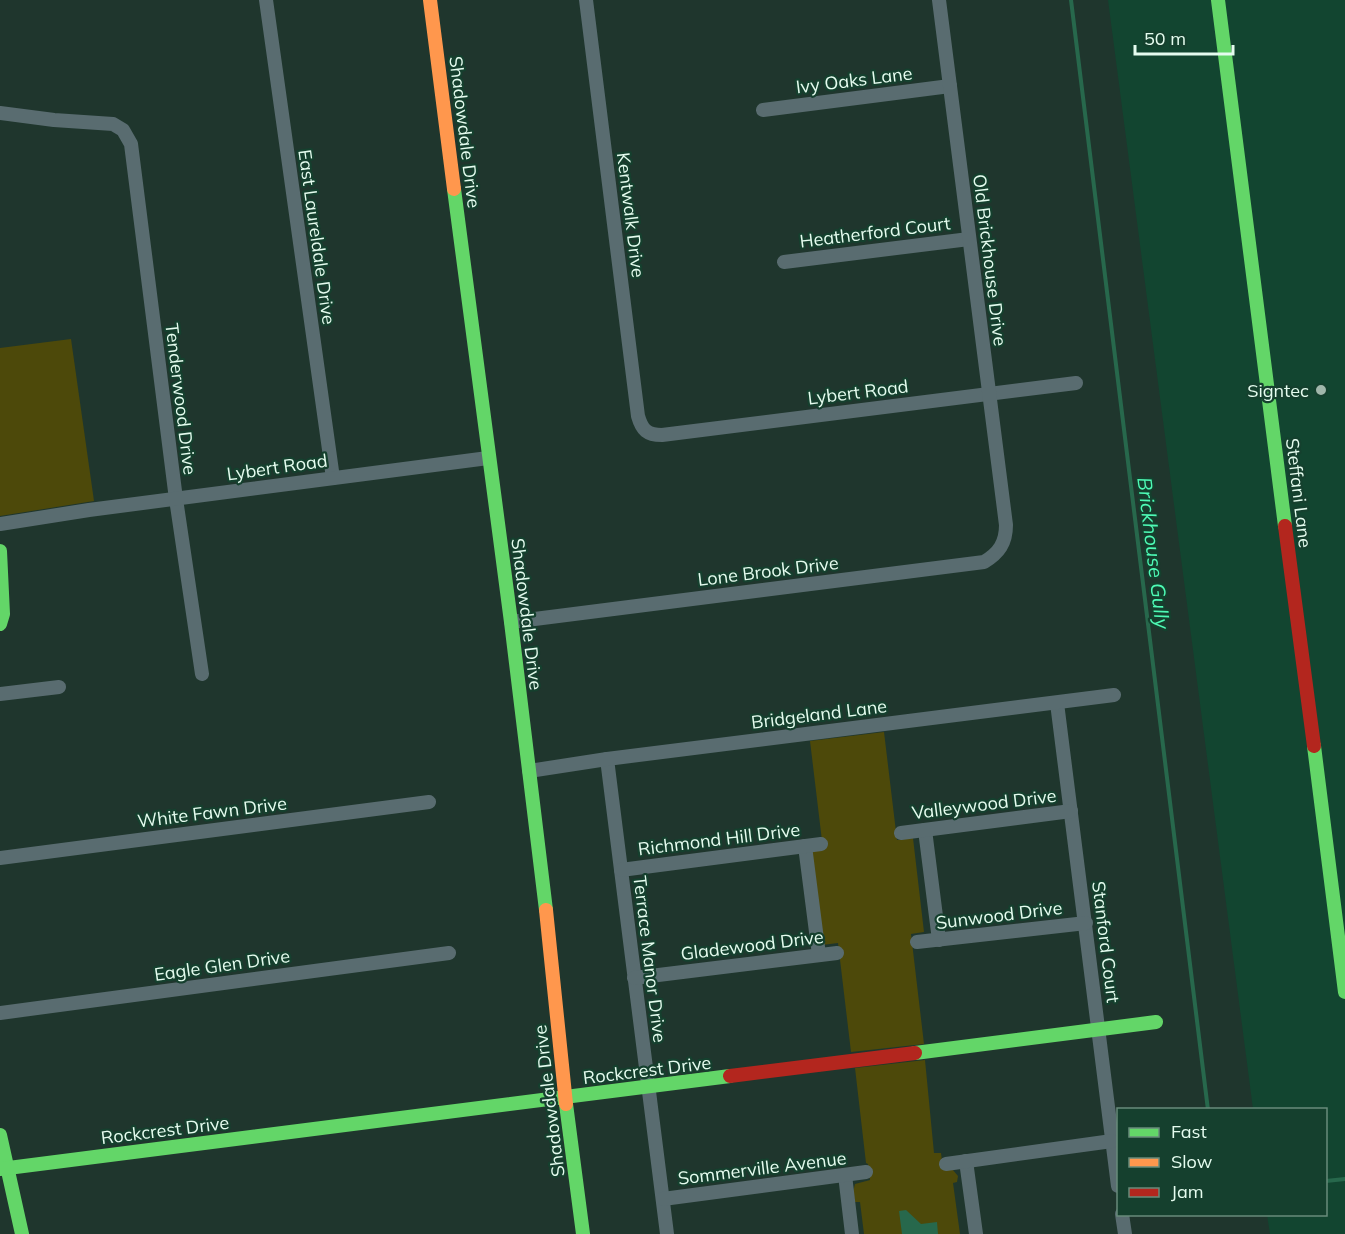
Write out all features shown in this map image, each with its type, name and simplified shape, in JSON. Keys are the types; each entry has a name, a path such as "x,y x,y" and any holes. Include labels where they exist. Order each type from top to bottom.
{"street":[{"name":"East Laureldale Drive","path":"266,0 333,478"},
{"name":"Shadowdale Drive","path":"430,0 511,622 583,1234"},
{"name":"Kentwalk Drive","path":"586,0 638,416 641,427 646,432"},
{"name":"Old Brickhouse Drive","path":"939,0 1006,525"},
{"name":"Steffani Lane","path":"1218,0 1345,992"},
{"name":"Ivy Oaks Lane","path":"763,110 950,86"},
{"name":"Tenderwood Drive","path":"0,113 113,124 123,130 131,144 176,499 202,674"},
{"name":"Heatherford Court","path":"784,262 969,239"},
{"name":"Lybert Road","path":"646,432 662,435 1076,383"},
{"name":"Lybert Road","path":"0,524 89,510 488,458"},
{"name":"Lone Brook Drive","path":"511,622 984,562 996,555 1003,546 1006,525"},
{"path":"0,551 3,614 0,624"},
{"path":"0,694 59,687"},
{"name":"Bridgeland Lane","path":"529,771 607,759 1114,695"},
{"name":"Stanford Court","path":"1057,703 1117,1173"},
{"name":"Terrace Manor Drive","path":"607,759 667,1234"},
{"name":"White Fawn Drive","path":"0,858 429,802"},
{"name":"Valleywood Drive","path":"901,833 1071,811"},
{"path":"925,830 939,939"},
{"name":"Richmond Hill Drive","path":"621,870 821,844"},
{"path":"805,846 819,955"},
{"name":"Sunwood Drive","path":"917,942 1086,923"},
{"name":"Eagle Glen Drive","path":"0,1013 449,953"},
{"name":"Gladewood Drive","path":"634,978 837,953"},
{"name":"Rockcrest Drive","path":"3,1169 1156,1022"},
{"path":"0,1135 3,1169 22,1234"},
{"path":"946,1164 1112,1141"},
{"path":"966,1161 976,1234"},
{"name":"Sommerville Avenue","path":"663,1199 866,1172"},
{"path":"845,1175 852,1234"},
{"path":"1122,1216 1125,1234"}],"shaded area":[{"path":"1108,0 1345,0 1345,1234 1270,1234 1267,1216 1327,1216 1327,1108 1253,1108"},
{"path":"71,339 94,501 0,516 0,348"},
{"path":"884,732 897,840 913,838 924,932 911,934 924,1044 851,1052 838,943 822,945 811,851 823,849 810,741"},
{"path":"925,1060 934,1153 941,1153 943,1169 952,1169 958,1176 957,1182 953,1183 960,1234 864,1234 860,1202 855,1202 853,1192 855,1184 870,1180 855,1068"},
{"path":"906,1210 921,1224 937,1222 938,1234 902,1234 899,1211"}],"waterway":[{"name":"Brickhouse Gully","path":"1071,0 1208,1108"},
{"name":"Brickhouse Gully","path":"1327,1181 1345,1179"}],"traffic: fast":[{"path":"1218,0 1285,526"},
{"path":"454,189 546,910"},
{"path":"0,551 3,614 0,624"},
{"path":"1314,746 1345,992"},
{"path":"915,1053 1156,1022"},
{"path":"0,1169 730,1076"},
{"path":"566,1104 583,1234"},
{"path":"0,1135 22,1234"}],"traffic: slow":[{"path":"430,0 454,189"},
{"path":"546,910 566,1104"}],"traffic: jam":[{"path":"1285,526 1314,746"},
{"path":"730,1076 915,1053"}],"place":[{"name":"Signtec","path":"1321,390"}]}
